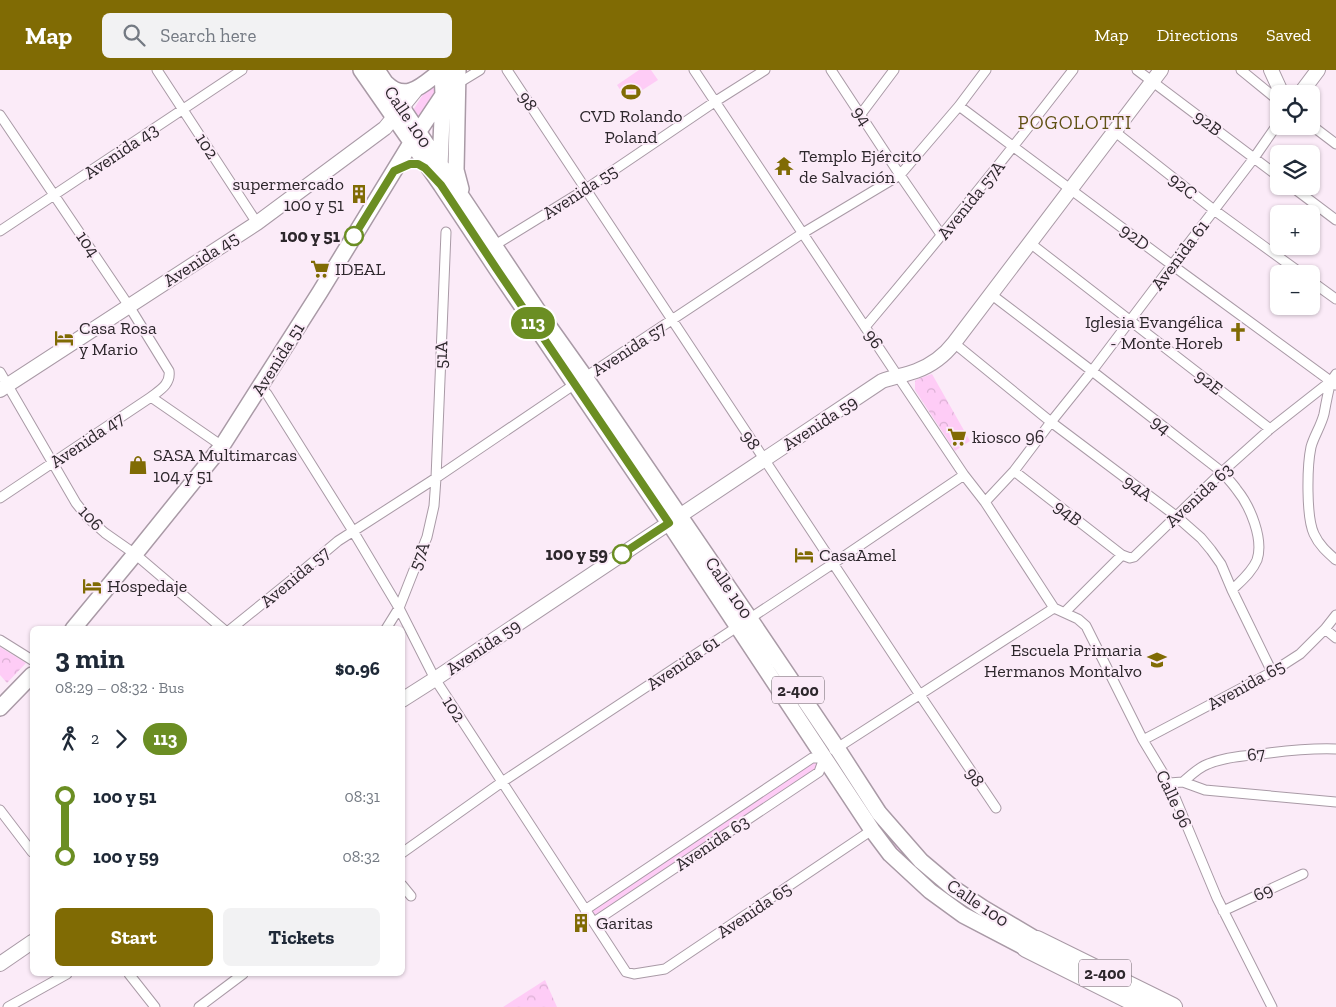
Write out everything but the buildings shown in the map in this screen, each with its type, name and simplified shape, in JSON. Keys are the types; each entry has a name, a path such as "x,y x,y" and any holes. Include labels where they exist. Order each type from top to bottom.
{"highway":[{"name":"Calle 100","path":"1031,944 1144,1007"},
{"name":"Calle 100","path":"1031,944 1174,1007"}],"main road":[{"name":"Calle 100","path":"361,70 398,113 415,138 441,185 580,381 674,519 750,619 879,813 921,861 953,888 1031,944"},
{"path":"418,88 430,70"},
{"path":"381,76 391,88 408,92 418,88 442,70"},
{"path":"441,185 442,70"},
{"path":"458,75 456,170 467,204"},
{"name":"Avenida 51","path":"75,626 222,446 394,171 458,75"},
{"name":"Calle 100","path":"381,76 398,113"},
{"name":"Calle 100","path":"415,138 440,165 495,245 580,381"},
{"path":"394,171 410,164 418,164 425,168 441,185"},
{"name":"Calle 100","path":"674,519 737,627 872,830 890,854 930,891 963,916 1031,944"},
{"path":"0,708 30,677"}],"street":[{"name":"102","path":"156,70 257,223"},
{"name":"Avenida 43","path":"0,231 242,70"},
{"path":"458,75 480,70"},
{"name":"98","path":"507,70 996,808"},
{"name":"96","path":"694,70 897,376 964,475 985,502 1054,608"},
{"name":"Avenida 55","path":"495,245 586,189 764,70"},
{"name":"94","path":"831,70 942,236"},
{"path":"860,114 894,70"},
{"name":"Avenida 57","path":"235,626 338,540 436,478 803,233 900,175 959,106 986,70"},
{"name":"Avenida 57A","path":"865,327 942,236 1073,70"},
{"name":"92B","path":"1137,70 1270,170"},
{"name":"Avenida 59","path":"405,698 882,381 916,371 933,363 946,353 1161,70"},
{"path":"1241,70 1270,94"},
{"path":"1271,70 1278,85"},
{"path":"1307,85 1318,70"},
{"name":"Avenida 45","path":"4,388 257,223 385,128 418,88"},
{"name":"92D","path":"959,106 1172,264 1334,380"},
{"name":"104","path":"0,115 130,306 169,371 170,377"},
{"name":"92C","path":"1114,131 1214,210 1290,265"},
{"path":"1320,132 1336,144"},
{"name":"Avenida 61","path":"985,502 1014,471 1092,371 1270,135"},
{"path":"1303,195 1336,220"},
{"name":"51A","path":"436,478 446,232"},
{"name":"92E","path":"1030,243 1270,429"},
{"path":"1320,287 1336,298"},
{"name":"94","path":"992,294 1222,472 1237,490 1246,503 1257,531 1259,544 1257,559 1251,570 1232,590"},
{"name":"94A","path":"954,344 1051,422 1176,516 1202,538 1221,564 1272,672"},
{"name":"106","path":"0,372 4,388 76,503 88,518 104,533 135,554 219,626"},
{"name":"Avenida 47","path":"0,498 151,397 167,383 170,377"},
{"path":"1334,380 1326,400 1324,415 1312,446 1308,473 1309,518 1314,534 1324,550 1336,560"},
{"name":"Avenida 63","path":"1065,612 1122,555 1130,558 1134,557 1222,472 1270,429 1334,380"},
{"name":"102","path":"260,387 267,394 353,531 399,608 435,679 585,910 629,974"},
{"path":"151,397 222,446"},
{"name":"94B","path":"1014,471 1122,555"},
{"name":"Avenida 61","path":"405,852 502,782 964,475"},
{"name":"57A","path":"388,626 399,608 427,537 434,506 436,478"},
{"name":"Avenida 63","path":"594,922 819,772 824,758 837,748 1054,608"},
{"name":"Calle 96","path":"1054,608 1078,619 1086,626 1144,740 1169,783 1216,898 1272,1007"},
{"name":"Avenida 65","path":"1144,740 1272,672 1300,654 1336,615"},
{"path":"1325,629 1336,638"},
{"path":"0,640 30,659"},
{"name":"67","path":"1183,782 1209,763 1233,757 1292,750 1336,749"},
{"name":"Avenida 63","path":"585,910 812,758 824,758"},
{"path":"1169,783 1183,782 1206,790 1336,802"},
{"path":"0,810 30,849"},
{"name":"Avenida 65","path":"629,974 665,969 872,830"},
{"name":"69","path":"1223,911 1303,874"},
{"path":"405,888 411,896"},
{"path":"0,964 30,943"},
{"path":"8,1007 63,976"},
{"path":"131,976 156,1007"},
{"path":"200,1007 240,976"}],"green space":[{"name":"CVD Rolando Poland","path":"639,70 651,70 658,80 627,100 617,85"},
{"path":"432,82 438,84 426,110 418,117 412,112"},
{"path":"932,374 970,441 955,451 915,390 915,381"},
{"path":"0,647 26,663 7,683 0,675"},
{"path":"834,755 879,822 1033,947 945,896 914,868 876,825 832,757"},
{"path":"813,761 820,761 817,769 595,918 589,911"},
{"path":"545,980 557,1007 503,1007"}],"bus line":[{"name":"113","path":"354,236 394,171 410,164 418,164 425,168 441,185 669,523 622,554"}],"place":[{"name":"CVD Rolando Poland","path":"631,92"},
{"name":"Templo Ejército de Salvación","path":"784,166"},
{"name":"supermercado 100 y 51","path":"359,194"},
{"name":"100 y 51","path":"354,236"},
{"name":"IDEAL","path":"320,269"},
{"name":"Iglesia Evangélica - Monte Horeb","path":"1238,332"},
{"name":"Casa Rosa y Mario","path":"64,338"},
{"name":"kiosco 96","path":"957,437"},
{"name":"SASA Multimarcas 104 y 51","path":"138,465"},
{"name":"100 y 59","path":"622,554"},
{"name":"CasaAmel","path":"804,555"},
{"name":"Hospedaje","path":"92,586"},
{"name":"Escuela Primaria Hermanos Montalvo","path":"1157,660"},
{"name":"Garitas","path":"581,923"}],"district":[{"name":"POGOLOTTI","path":"1075,122"}]}
